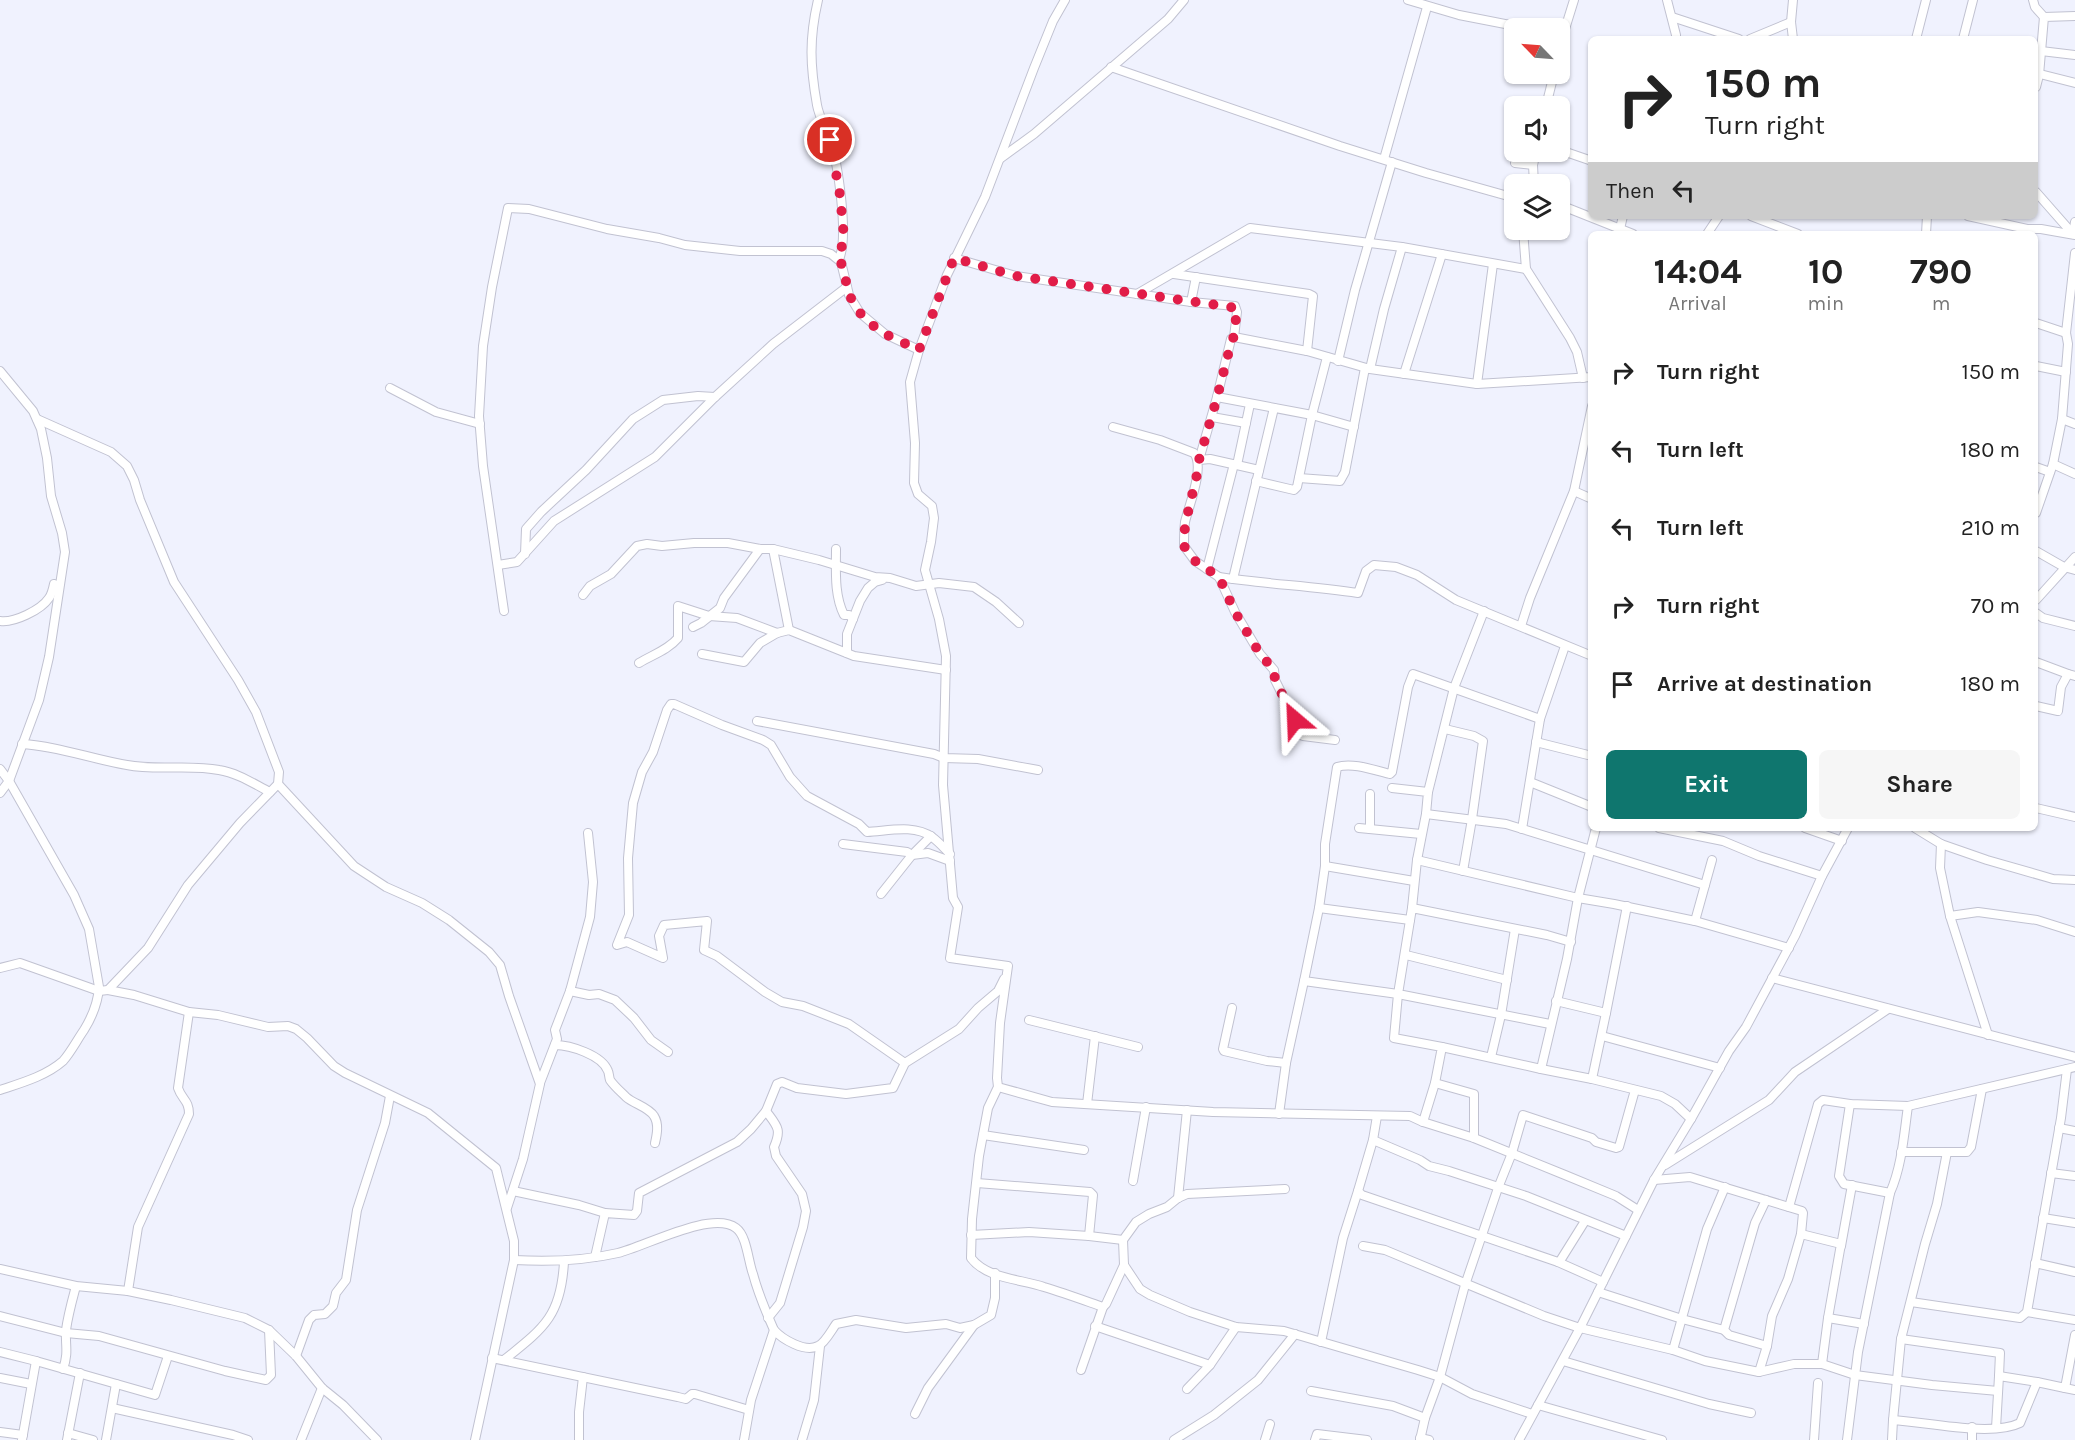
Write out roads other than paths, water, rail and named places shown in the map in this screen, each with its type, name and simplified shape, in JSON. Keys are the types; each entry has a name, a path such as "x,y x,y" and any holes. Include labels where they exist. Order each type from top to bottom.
{"street":[{"path":"818,0 811,33 812,70 818,109 834,155 844,237 839,258 849,295 860,313 871,324 885,334 919,350"},
{"path":"1065,0 1053,21 985,197 954,258 919,350 910,382 915,443 914,483 918,494 932,506 934,518 925,570 946,656 943,785 953,898 958,907 950,958 1008,966 1000,1023 998,1087 988,1108 982,1135 971,1234 971,1258 975,1263 995,1273 1103,1307"},
{"path":"1001,158 1034,134 1168,19 1184,0"},
{"path":"1408,0 1459,15 1504,24"},
{"path":"1568,18 1575,0"},
{"path":"1667,0 1675,36"},
{"path":"1793,0 1793,36"},
{"path":"1917,36 1926,0"},
{"path":"1964,36 1973,0"},
{"path":"2033,0 2035,7 2044,17 2038,66"},
{"path":"1338,361 1427,7"},
{"path":"2044,17 2075,16"},
{"path":"1672,17 1729,36"},
{"path":"1757,36 1791,22"},
{"path":"2040,51 2075,55"},
{"path":"1111,67 1340,146 1504,197"},
{"path":"2038,74 2075,83"},
{"path":"1570,153 1588,160"},
{"path":"1533,174 1534,162"},
{"path":"1515,163 1533,165"},
{"path":"2038,194 2074,234"},
{"path":"504,610 483,466 480,423 483,346 508,208 529,209 607,229 685,244 740,251 822,251 839,258"},
{"path":"1570,209 1588,217"},
{"path":"1592,219 1619,231"},
{"path":"1759,219 1790,231"},
{"path":"2005,220 2074,234"},
{"path":"2074,234 2075,222"},
{"path":"1137,294 1250,228 1402,247 1526,269"},
{"path":"1234,337 1307,351 1367,368 1477,384 1587,378 1570,338 1526,269 1524,240"},
{"path":"1299,478 1340,481 1345,472 1367,368 1402,247"},
{"path":"2038,507 2051,468 2062,419 2068,344 2066,333 2075,252"},
{"path":"1404,374 1442,254"},
{"path":"954,258 1016,276 1191,302 1235,306 1237,312 1234,337 1199,460 1185,525 1184,546 1195,561 1219,577 1358,593 1366,571 1374,565 1389,566 1417,575 1456,600 1588,655"},
{"path":"1477,384 1493,264"},
{"path":"1173,274 1313,296 1307,351"},
{"path":"1191,302 1196,277"},
{"path":"498,565 518,562 554,521 655,457 772,344 847,287"},
{"path":"2038,324 2066,333"},
{"path":"1256,481 1294,490 1299,478 1326,357"},
{"path":"2038,366 2066,372"},
{"path":"0,371 33,411 41,429 51,496 65,552 49,657 39,700 9,781 0,793"},
{"path":"390,388 436,412 480,423"},
{"path":"525,555 526,529 586,470 633,419 663,400 698,396 715,397"},
{"path":"1217,398 1312,415 1354,427"},
{"path":"1207,569 1250,404"},
{"path":"1233,579 1274,408"},
{"path":"1212,417 1246,423"},
{"path":"0,1090 26,1082 62,1061 87,1025 103,991 148,948 188,885 278,784 279,772 256,712 238,680 174,582 127,466 111,452 37,419"},
{"path":"2062,419 2075,424"},
{"path":"1521,626 1530,598 1574,491 1588,425"},
{"path":"1113,427 1179,447 1194,453 1199,460"},
{"path":"1199,460 1210,459 1259,470"},
{"path":"2038,467 2075,474"},
{"path":"1574,491 1588,497"},
{"path":"583,595 590,586 611,574 637,546 728,543 773,549 916,586 939,583 974,587 996,602 1019,623"},
{"path":"693,627 720,608 724,598 760,549"},
{"path":"773,549 789,630"},
{"path":"836,549 836,584 841,608 844,615 849,615 853,620"},
{"path":"2038,553 2064,567 2075,570"},
{"path":"2038,598 2075,556"},
{"path":"1219,577 1235,612 1260,654 1274,670 1275,680 1303,736 1335,740"},
{"path":"847,653 846,634 868,588 885,578"},
{"path":"0,621 8,622 41,607 50,598 54,584"},
{"path":"639,663 662,649 670,647 678,638 678,606 709,616 737,618 777,633"},
{"path":"1484,611 1454,688 1428,792 1414,881 1406,955 1398,994 1394,1038 1592,1079 1669,1099 1691,1119"},
{"path":"2038,614 2043,618 2075,626"},
{"path":"702,654 744,662 760,643 777,633 789,630 847,653 898,664 946,670"},
{"path":"1522,829 1540,719 1565,646"},
{"path":"2038,663 2072,675 2061,687 2058,711 2038,706"},
{"path":"1278,1114 1286,1064 1319,908 1325,866 1325,844 1337,767 1363,768 1390,774 1392,772 1408,687 1413,674 1540,719"},
{"path":"905,1063 849,1024 803,1006 782,1002 717,956 704,950 707,921 664,925 659,936 663,958 627,942 617,945 629,915 628,858 633,803 642,772 653,752 667,710 671,704 674,704 764,740 771,746 790,777 807,796 859,824 867,832 898,829 919,831 931,836 950,857"},
{"path":"757,721 944,758 978,759 1038,770"},
{"path":"1445,729 1474,736 1482,741 1463,871"},
{"path":"1536,742 1588,755"},
{"path":"22,744 52,747 142,768 222,770 270,792"},
{"path":"0,769 74,895 89,929 103,991"},
{"path":"1530,782 1588,805"},
{"path":"278,784 354,866 386,887 422,903 449,920 489,952 500,965 540,1084"},
{"path":"1392,788 1428,792"},
{"path":"1370,794 1370,829"},
{"path":"2038,808 2075,817"},
{"path":"1426,814 1506,824 1705,885"},
{"path":"1359,828 1421,834"},
{"path":"1541,1070 1571,942 1578,898 1595,831"},
{"path":"1674,831 1723,841 1759,856 1822,876"},
{"path":"1814,831 1842,841"},
{"path":"1519,1440 1599,1292 1654,1180 1746,1027 1789,948 1822,876 1847,831"},
{"path":"1920,831 1941,844 2053,879 2075,880"},
{"path":"507,1208 523,1160 540,1084 555,1046 557,1034 555,1030 570,990 590,917 593,882 588,833"},
{"path":"881,894 912,855 931,836"},
{"path":"843,844 907,852 912,855 928,853 950,857"},
{"path":"1941,844 1940,868 1950,916 1988,1035"},
{"path":"1417,860 1578,898 1695,921 1789,948"},
{"path":"1695,921 1712,860"},
{"path":"1325,866 1414,881"},
{"path":"1592,1079 1627,906"},
{"path":"1319,908 1410,920"},
{"path":"1412,908 1571,942"},
{"path":"1950,916 1978,912 2037,920 2075,932"},
{"path":"1491,1057 1501,1015 1515,929"},
{"path":"1406,955 1507,980"},
{"path":"0,968 20,963 103,991 134,995 189,1012 218,1015 268,1027 288,1026 296,1029 334,1066 428,1113 496,1168 514,1241 514,1260 475,1440"},
{"path":"513,1191 579,1204 605,1213 634,1215 637,1211 639,1193 736,1142 751,1130 766,1111 777,1084 782,1082 797,1088 846,1094 893,1088 905,1063 959,1029 998,991 1008,974"},
{"path":"1772,978 2075,1057"},
{"path":"1304,981 1398,994 1550,1024"},
{"path":"570,990 589,995 599,994 615,1000 634,1018 651,1040 669,1052"},
{"path":"1556,1001 1606,1013"},
{"path":"1232,1008 1224,1051 1286,1064"},
{"path":"1662,1167 1769,1100 1795,1072 1888,1009"},
{"path":"128,1292 138,1227 189,1114 187,1100 178,1088 189,1012"},
{"path":"1029,1020 1138,1047"},
{"path":"1087,1104 1095,1036"},
{"path":"1602,1036 1720,1068"},
{"path":"555,1046 577,1048 602,1062 608,1070 611,1081 619,1090 629,1100 652,1113 657,1125 656,1143"},
{"path":"1423,1122 1435,1083 1442,1047"},
{"path":"1789,1207 1818,1104 1823,1100 1850,1104 1908,1106 2071,1068 2027,1312 2020,1318 1911,1302"},
{"path":"1435,1083 1474,1094 1474,1138"},
{"path":"998,1087 1052,1102 1278,1114 1410,1116 1512,1153 1616,1196 1638,1210"},
{"path":"1901,1152 1967,1152 1971,1147 1982,1089"},
{"path":"1423,1439 1425,1418 1440,1377 1466,1285 1523,1115 1616,1148 1619,1147 1635,1090"},
{"path":"297,1356 309,1320 314,1315 324,1314 333,1306 336,1293 346,1280 357,1210 385,1123 390,1096"},
{"path":"1850,1104 1839,1176 1844,1184 1890,1193"},
{"path":"1847,1440 1864,1324 1890,1193 1901,1152 1908,1106"},
{"path":"1133,1181 1146,1107"},
{"path":"1178,1198 1187,1110"},
{"path":"766,1111 777,1125 778,1136 774,1147 777,1156 802,1194 806,1211 780,1303 768,1318"},
{"path":"1321,1342 1343,1238 1373,1140 1377,1116"},
{"path":"2059,1128 2075,1131"},
{"path":"982,1135 1084,1149"},
{"path":"1373,1140 1429,1166 1526,1197 1626,1236"},
{"path":"1892,1440 1901,1339 1937,1204 1947,1152"},
{"path":"2051,1173 2075,1176"},
{"path":"1654,1180 1690,1177 1725,1186 1803,1213 1801,1234 1788,1279 1772,1316 1767,1346 1759,1372"},
{"path":"976,1183 1090,1192 1093,1195 1089,1236"},
{"path":"1822,1364 1852,1185"},
{"path":"1673,1350 1707,1230 1725,1186"},
{"path":"1081,1370 1095,1326 1124,1265 1123,1240 1136,1222 1167,1207 1178,1198 1199,1193 1285,1189"},
{"path":"1358,1191 1362,1195 1558,1262 1603,1282"},
{"path":"1724,1330 1755,1223 1766,1200"},
{"path":"595,1257 605,1213"},
{"path":"2043,1218 2075,1223"},
{"path":"1558,1262 1584,1221"},
{"path":"514,1260 564,1262 619,1253 705,1223 722,1222 737,1228 742,1237 768,1318 779,1337 794,1344 812,1348 819,1346"},
{"path":"971,1234 1029,1232 1123,1240"},
{"path":"1801,1234 1841,1244 1841,1246"},
{"path":"1363,1246 1385,1250 1544,1316 1580,1328 1673,1350 1705,1361 1759,1372 1794,1364 1822,1364 1855,1375 1998,1391"},
{"path":"504,1360 545,1325 563,1285 564,1262"},
{"path":"2035,1263 2075,1272"},
{"path":"1124,1265 1143,1291 1190,1312 1236,1327 1284,1331 1440,1377 1472,1394 1532,1414"},
{"path":"0,1269 76,1286 171,1299 245,1318 269,1330 297,1356 322,1388 343,1405 377,1440"},
{"path":"802,1440 814,1400 819,1346 836,1324 856,1320 906,1328 946,1324 960,1328 974,1325 991,1316 995,1298 995,1273"},
{"path":"63,1369 68,1356 66,1334 68,1314 76,1286"},
{"path":"1599,1292 1724,1330 1730,1335 1767,1346"},
{"path":"2027,1312 2075,1320"},
{"path":"0,1316 66,1334 99,1336 266,1380 271,1375 269,1330"},
{"path":"1828,1318 1864,1324"},
{"path":"915,1414 928,1388 974,1325"},
{"path":"1095,1326 1210,1365"},
{"path":"1187,1389 1210,1365 1236,1327"},
{"path":"744,1440 749,1410 774,1330"},
{"path":"1174,1440 1214,1415 1258,1380 1295,1334"},
{"path":"2065,1388 2075,1335"},
{"path":"1901,1339 2000,1353 1996,1428"},
{"path":"0,1352 155,1395 168,1356"},
{"path":"492,1358 686,1399 695,1394 749,1410"},
{"path":"0,1432 22,1437 28,1415 36,1361"},
{"path":"1563,1361 1709,1404 1751,1413"},
{"path":"80,1373 68,1436 93,1440"},
{"path":"1999,1376 2075,1390"},
{"path":"579,1440 583,1377"},
{"path":"0,1378 32,1384"},
{"path":"1893,1420 1972,1427 2014,1426 2020,1423 2037,1382"},
{"path":"1814,1440 1818,1383"},
{"path":"106,1440 116,1384"},
{"path":"301,1440 322,1388"},
{"path":"1311,1391 1384,1404 1425,1418"},
{"path":"1538,1405 1662,1440"},
{"path":"112,1408 248,1440"},
{"path":"1265,1440 1270,1424"},
{"path":"1972,1427 1972,1440"},
{"path":"1315,1440 1317,1434 1367,1440"}]}
